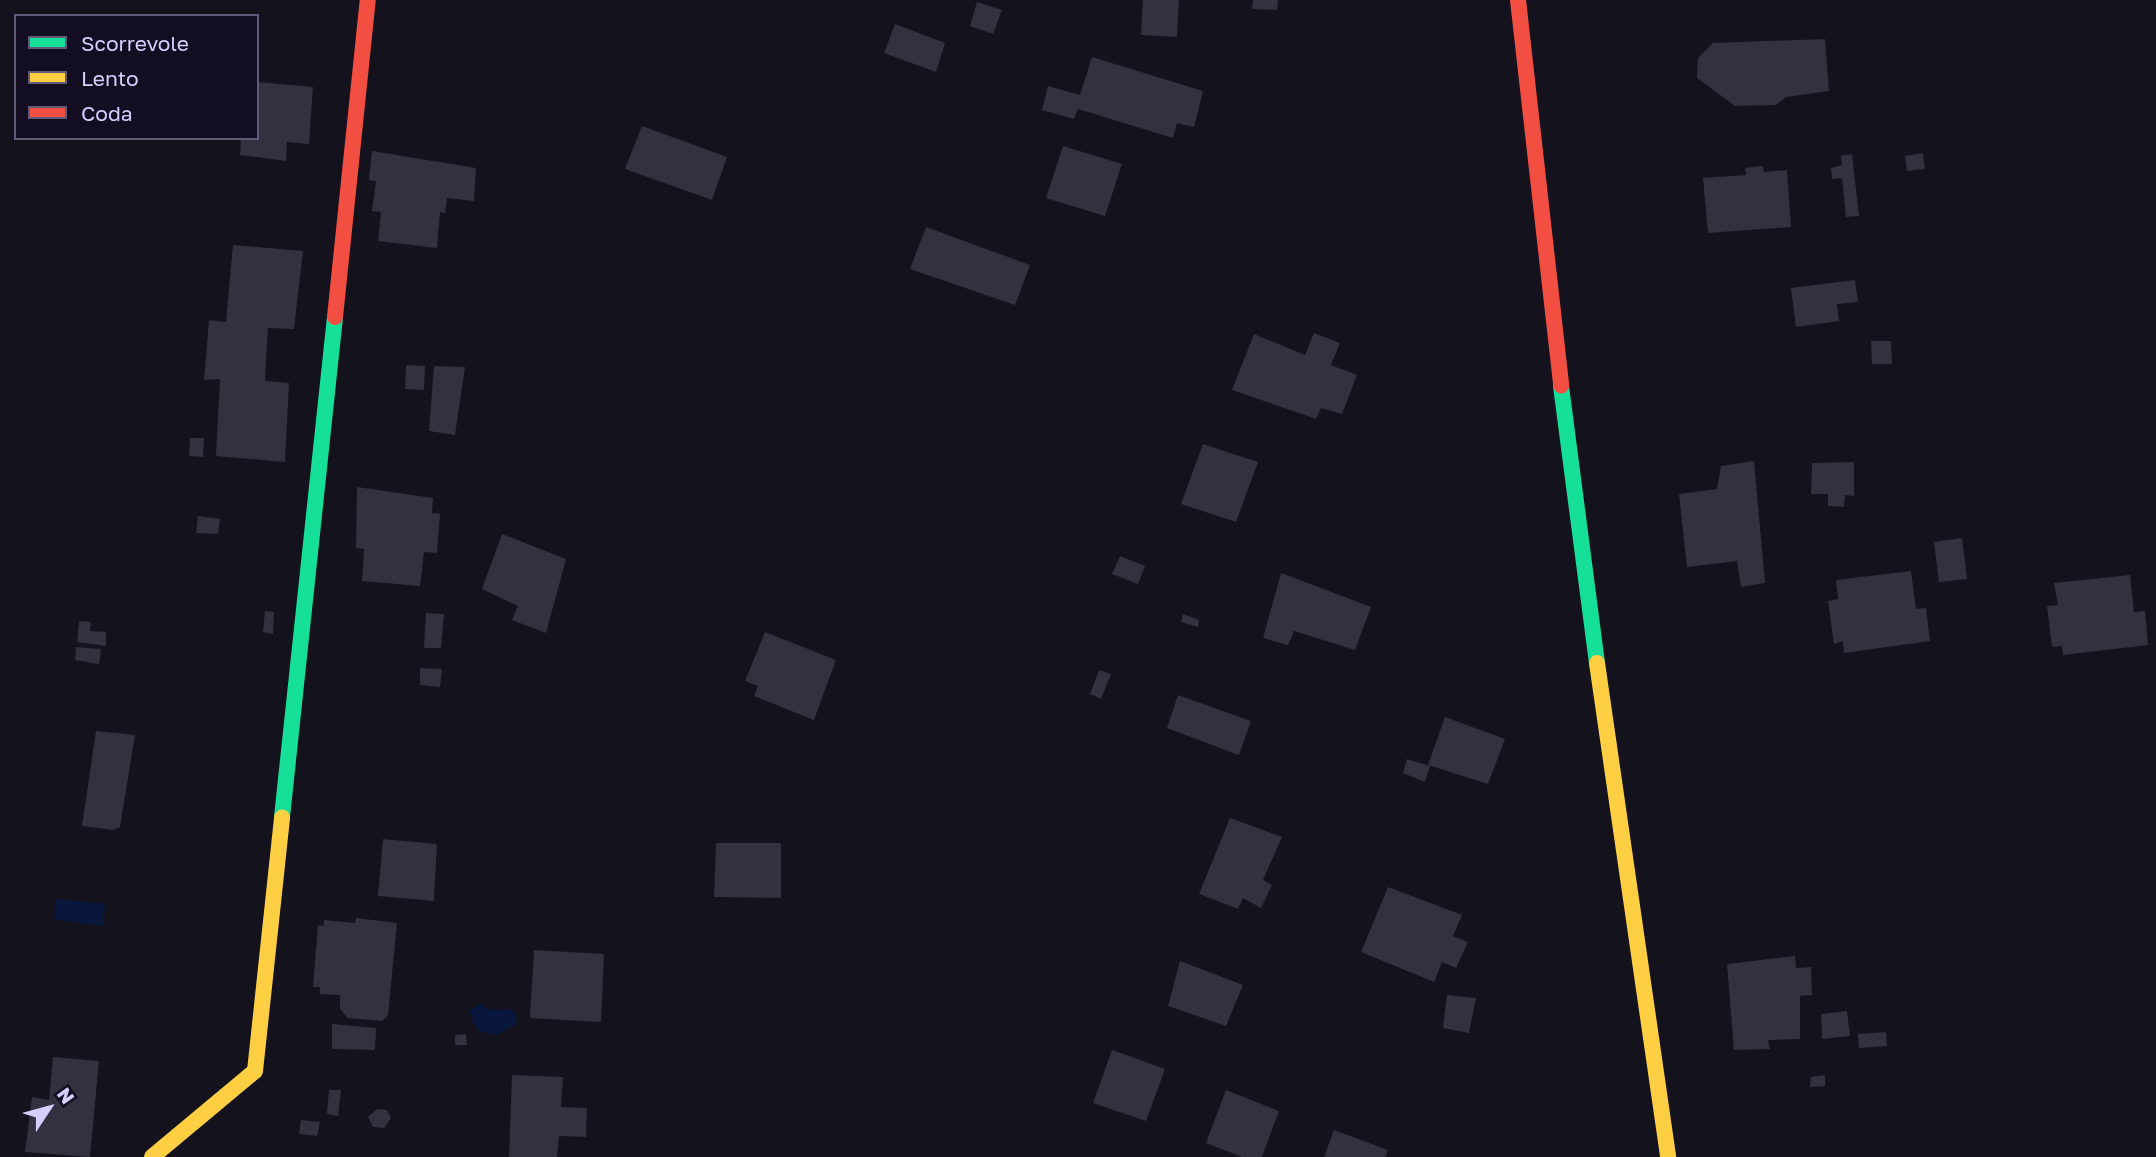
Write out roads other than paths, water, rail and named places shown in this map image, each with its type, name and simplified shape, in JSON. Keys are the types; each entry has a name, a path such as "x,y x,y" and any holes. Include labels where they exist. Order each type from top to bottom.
{"street":[{"path":"152,1157 255,1071 368,0"},
{"path":"1518,0 1574,508 1668,1157"}],"water":[{"path":"56,899 105,904 103,926 54,919"},
{"path":"481,1003 489,1010 513,1009 517,1023 497,1035 478,1031 469,1012"}]}
